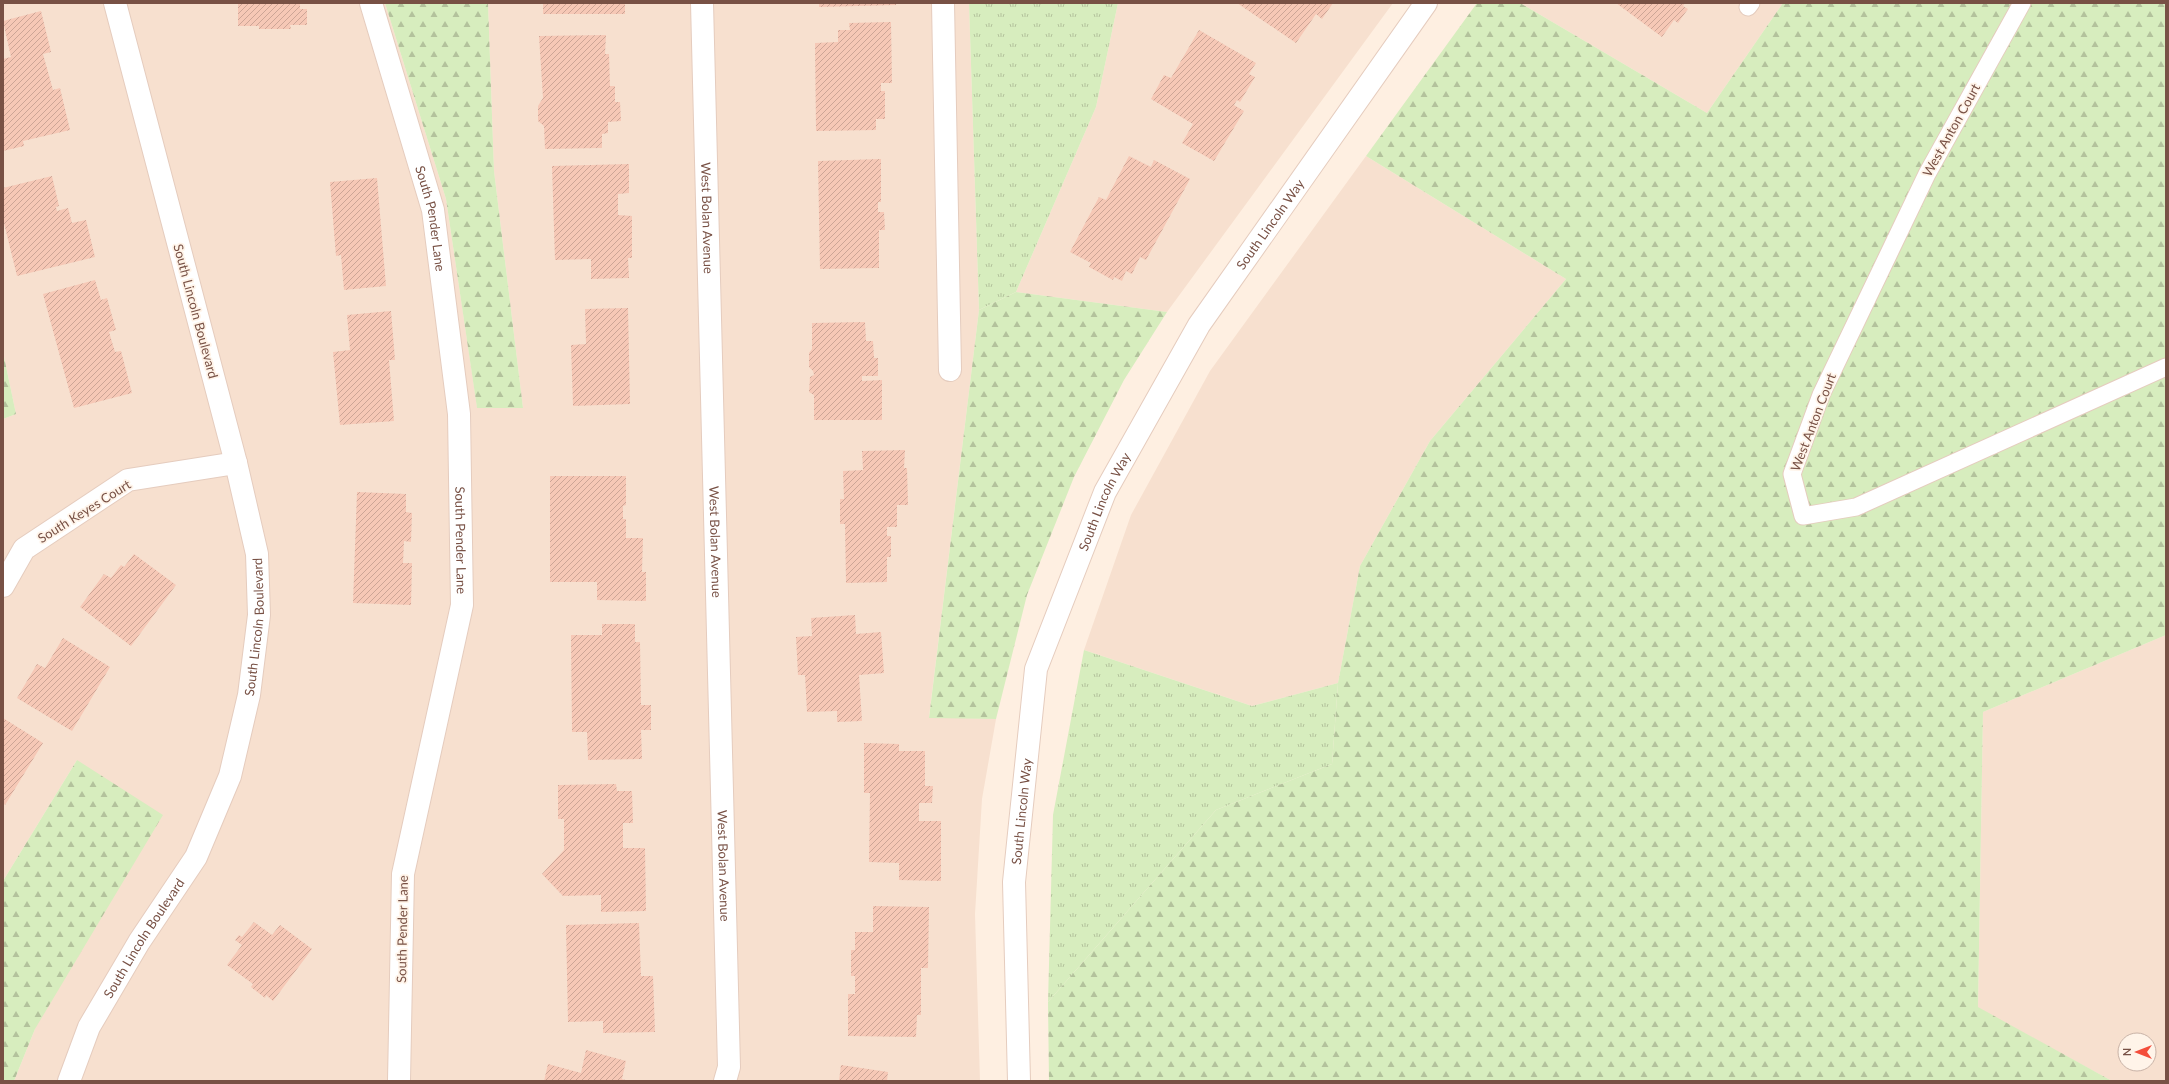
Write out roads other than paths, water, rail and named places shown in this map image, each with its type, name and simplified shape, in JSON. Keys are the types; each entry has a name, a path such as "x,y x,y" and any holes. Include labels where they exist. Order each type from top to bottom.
{"street":[{"name":"South Lincoln Boulevard","path":"69,1081 89,1027 139,942 196,857 230,776 249,694 259,616 257,554 236,463 115,3"},
{"name":"South Pender Lane","path":"371,3 433,210 459,414 462,605 403,874 400,1081"},
{"name":"West Bolan Avenue","path":"702,3 729,1067 725,1081"},
{"path":"944,3 950,370"},
{"name":"South Lincoln Way","path":"1019,1081 1014,882 1036,669 1105,492 1199,325 1426,3"},
{"name":"South Keyes Court","path":"3,586 24,549 128,480 236,463"}],"lane":[{"name":"West Anton Court","path":"2022,3 1927,174 1821,395 1792,474 1803,516 1856,507 2166,367"}]}
